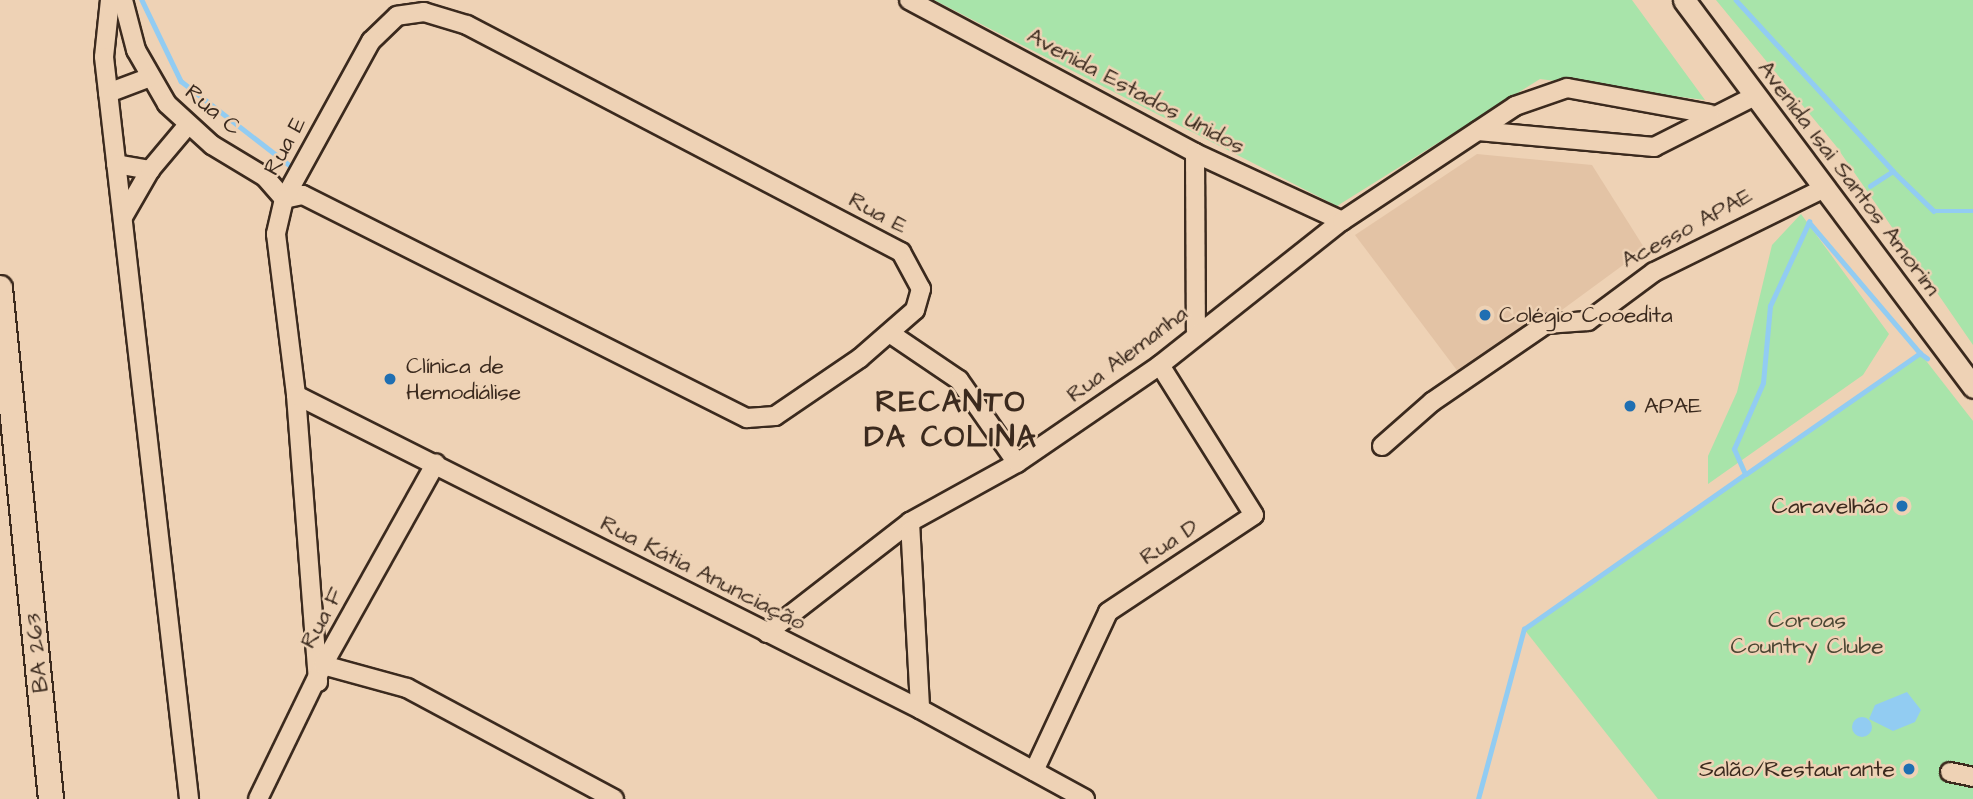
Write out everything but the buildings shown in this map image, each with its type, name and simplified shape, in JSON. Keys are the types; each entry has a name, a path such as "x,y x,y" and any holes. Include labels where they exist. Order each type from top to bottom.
{"highway":[{"name":"BA 263","path":"0,288 51,799"}],"main road":[{"name":"Avenida Isai Santos Amorim","path":"1684,0 1973,387"}],"street":[{"path":"110,0 104,57 189,799"},
{"name":"Rua C","path":"123,0 148,78 187,126 265,177 284,199"},
{"name":"Avenida Estados Unidos","path":"909,0 1195,153 1342,220"},
{"name":"Rua E","path":"410,12 433,14 467,25 901,252 917,275 920,299 891,334 775,415 747,418 303,195 284,199 383,26 410,12"},
{"path":"108,93 148,78"},
{"name":"Rua Alemanha","path":"767,633 909,522 1017,463 1160,365 1196,331 1238,308 1342,220 1515,106 1567,88 1710,114"},
{"path":"1478,131 1654,148 1676,140 1710,114 1755,96"},
{"path":"123,217 150,170 187,126"},
{"path":"1195,153 1196,331"},
{"path":"116,164 150,170"},
{"name":"Acesso APAE","path":"1382,446 1432,402 1546,324 1581,321 1674,261 1823,189"},
{"path":"284,199 277,257 296,395 321,674 407,688 614,799"},
{"path":"891,334 959,380 1017,463"},
{"name":"Rua D","path":"1034,771 1108,612 1254,515 1160,365"},
{"name":"Rua Kátia Anunciação","path":"296,395 436,463 920,709 1085,799"},
{"name":"Rua F","path":"258,799 321,674 436,463"},
{"path":"909,522 920,709"},
{"path":"1950,772 1973,777"}],"shaded area":[{"name":"Colégio Cooedita","path":"1477,154 1592,165 1645,249 1465,381 1355,235"}],"green space":[{"path":"934,0 1632,0 1705,100 1540,79 1337,206"},
{"path":"1716,0 1973,0 1973,345 1836,146"},
{"path":"1801,214 1889,334 1863,375 1708,484 1708,456 1737,392 1772,245"},
{"name":"Coroas Country Clube","path":"1920,353 1973,421 1973,799 1658,799 1524,629"}],"water":[{"path":"1907,692 1921,710 1915,722 1893,731 1869,719 1875,705"},
{"path":"1862,717 1869,720 1872,727 1869,734 1862,737 1855,734 1852,727 1855,720"}],"waterway":[{"path":"142,0 181,81 292,167"},
{"path":"1736,0 1893,171"},
{"path":"1870,186 1893,171 1934,211 1973,211"},
{"path":"1478,799 1524,629 1745,474 1734,449 1763,383 1770,306 1809,222 1920,353"},
{"path":"1746,474 1920,353 1927,358"}],"place":[{"name":"Colégio Cooedita","path":"1485,315"},
{"name":"Clínica de Hemodiálise","path":"390,379"},
{"name":"APAE","path":"1630,406"},
{"name":"Caravelhão","path":"1902,506"},
{"name":"Salão/Restaurante","path":"1909,769"}],"district":[{"name":"RECANTO DA COLINA","path":"951,419"}]}
